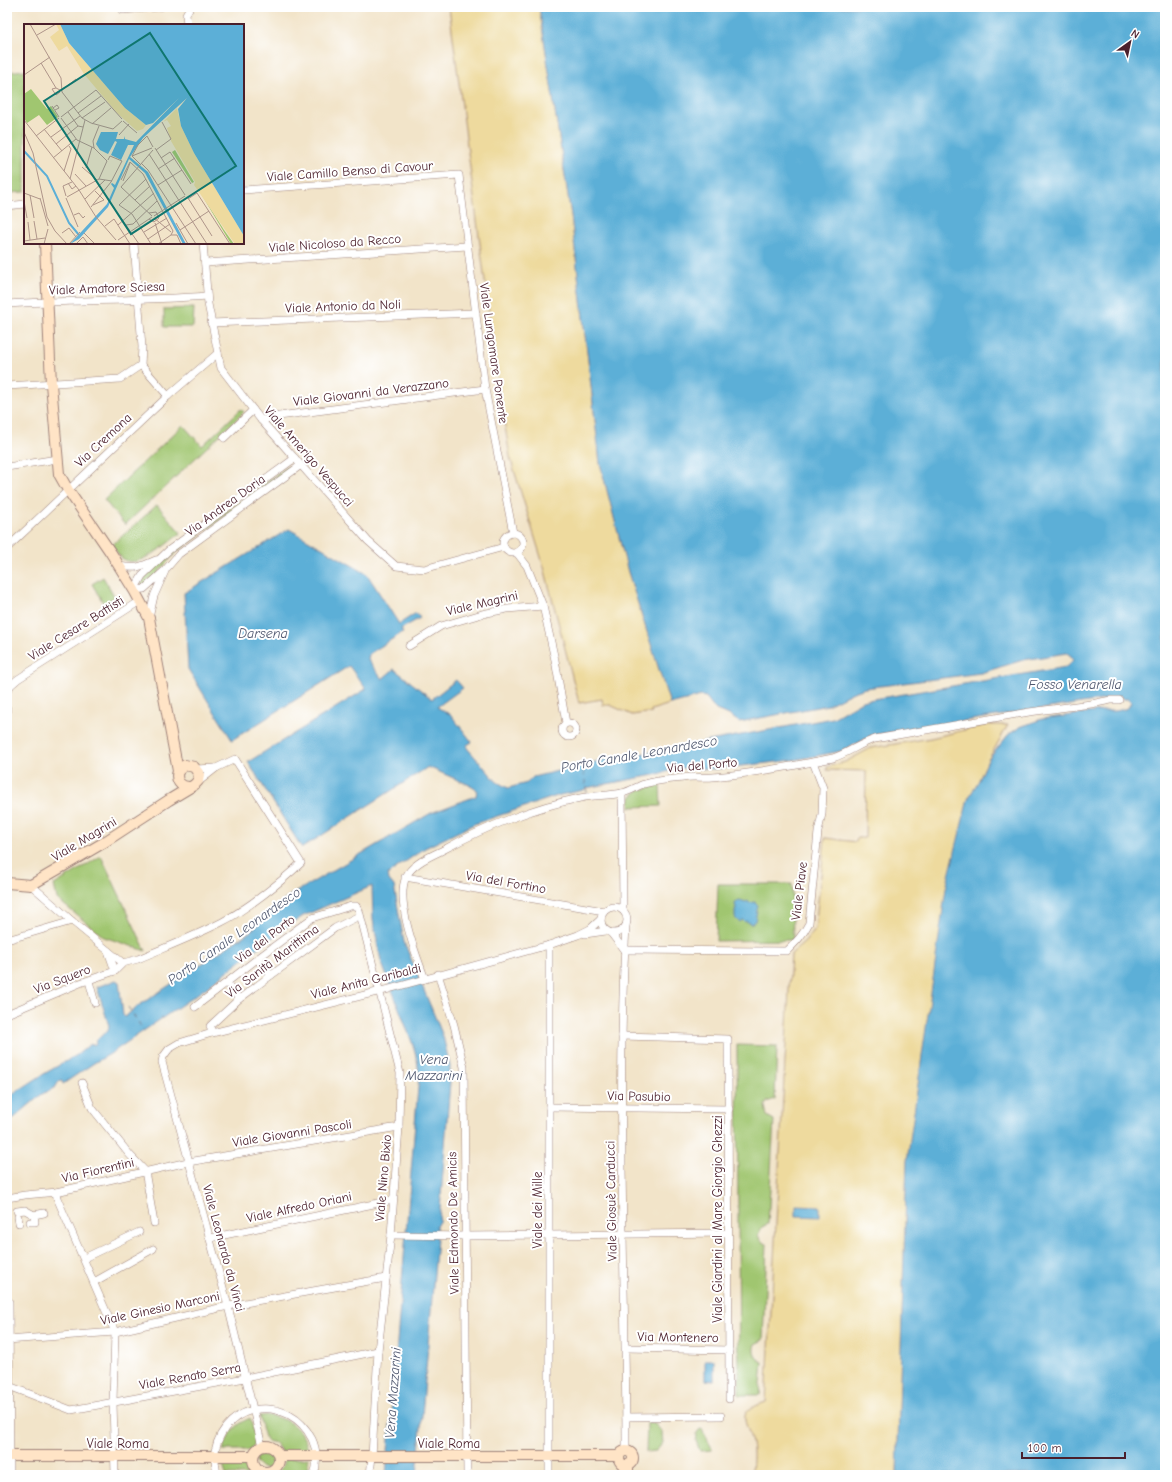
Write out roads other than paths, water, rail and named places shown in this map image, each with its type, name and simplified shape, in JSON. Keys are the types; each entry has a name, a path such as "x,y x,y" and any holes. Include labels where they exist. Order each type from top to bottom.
{"street":[{"path":"123,7 124,10 160,7"},
{"path":"187,24 186,14 190,7"},
{"name":"Viale Camillo Benso di Cavour","path":"244,190 459,175"},
{"name":"Viale Lungomare Ponente","path":"459,175 485,389 513,533 520,536 524,541 522,548 517,553"},
{"path":"7,206 24,204"},
{"path":"45,244 51,384 59,474 68,490 119,566 149,618 175,755 180,772 182,786 193,786 199,774 191,765 180,772 169,800"},
{"path":"134,244 142,347 141,365 168,396"},
{"name":"Viale Amerigo Vespucci","path":"203,244 207,296 211,323 221,368 261,420 368,541 396,566 424,570 504,547"},
{"name":"Viale Nicoloso da Recco","path":"205,263 467,246"},
{"name":"Viale Amatore Sciesa","path":"7,304 139,301 207,296"},
{"name":"Viale Antonio da Noli","path":"211,323 476,313"},
{"name":"Via Cremona","path":"7,548 168,396 218,353"},
{"path":"7,386 120,379 141,365"},
{"name":"Viale Giovanni da Verazzano","path":"261,420 279,416 485,389"},
{"path":"224,438 253,410"},
{"name":"Via Andrea Doria","path":"134,590 142,576 159,559 295,458"},
{"path":"7,467 57,459"},
{"name":"Via Andrea Doria","path":"134,590 144,589 166,569 179,554 301,465"},
{"path":"200,528 205,535"},
{"path":"513,533 507,535 503,544 505,550 511,553 517,553 528,566 543,606 555,660 566,724"},
{"name":"Via Andrea Doria","path":"119,566 133,568 144,566 159,559"},
{"name":"Via Andrea Doria","path":"149,618 154,596 166,569"},
{"name":"Viale Cesare Battisti","path":"9,688 140,601"},
{"name":"Viale Magrini","path":"409,646 442,626 475,616 507,609 543,606"},
{"name":"Via del Porto","path":"405,877 419,864 484,829 545,807 579,798 631,791 643,784 651,782 685,777 712,777 762,771 813,762 844,755 875,739 1021,714 1119,700"},
{"name":"Viale Magrini","path":"32,885 103,843 193,786 216,768 235,759 301,862 252,902 223,921 151,953 123,963"},
{"name":"Viale Piave","path":"624,950 786,951 798,941 809,923 818,832 822,814 823,788 813,762"},
{"name":"Viale Magrini","path":"196,769 216,768"},
{"path":"609,932 620,932 626,926 627,917 623,910 622,793"},
{"path":"405,877 403,900 412,945 425,979"},
{"name":"Via del Fortino","path":"405,877 604,911"},
{"path":"7,883 32,885 72,921 123,963"},
{"name":"Via del Porto","path":"195,1007 312,918 356,906"},
{"name":"Viale Nino Bixio","path":"356,906 359,910 359,916 400,1073 399,1127 393,1200 393,1235 386,1278 378,1352 376,1456 370,1475"},
{"path":"623,910 611,907 604,911 601,924 624,950"},
{"name":"Via Sanità Marittima","path":"212,1033 210,1026 239,999 335,928 359,916"},
{"name":"Viale Anita Garibaldi","path":"163,1057 169,1049 179,1043 212,1033 379,990 389,989 438,974 549,945 593,928 601,919"},
{"path":"7,940 72,921"},
{"name":"Viale Giosuè Carducci","path":"622,1454 626,1417 622,1036 626,926"},
{"name":"Viale Anita Garibaldi","path":"578,934 609,932"},
{"name":"Viale dei Mille","path":"549,945 550,1475"},
{"path":"108,951 114,971"},
{"path":"257,959 271,976"},
{"name":"Via Squero","path":"7,1014 80,983 114,971 123,963"},
{"name":"Viale Edmondo De Amicis","path":"438,974 454,1025 464,1067 463,1120 466,1236 467,1475"},
{"path":"89,980 95,1003"},
{"path":"227,983 239,999"},
{"name":"Viale Giardini al Mare Giorgio Ghezzi","path":"622,1036 728,1039 729,1399"},
{"name":"Viale Leonardo da Vinci","path":"163,1057 162,1062 228,1306 262,1446"},
{"path":"82,1083 92,1108 129,1154 145,1171"},
{"name":"Via Pasubio","path":"549,1107 728,1110"},
{"name":"Viale Giovanni Pascoli","path":"188,1162 399,1127"},
{"name":"Via Fiorentini","path":"7,1198 25,1194 57,1192 188,1162"},
{"name":"Via Fiorentini","path":"145,1171 154,1223"},
{"path":"57,1192 63,1212 115,1332 113,1402 115,1475"},
{"name":"Viale Alfredo Oriani","path":"210,1238 393,1200"},
{"path":"18,1217 25,1210 34,1215 44,1213"},
{"path":"30,1222 35,1222 34,1215"},
{"path":"84,1258 139,1232"},
{"path":"393,1235 466,1236 728,1233"},
{"path":"94,1282 153,1249"},
{"name":"Viale Ginesio Marconi","path":"8,1340 115,1332 228,1306 386,1278"},
{"path":"9,1302 8,1456 10,1475"},
{"name":"Via Montenero","path":"626,1348 729,1350"},
{"name":"Viale Renato Serra","path":"9,1386 71,1410 378,1352"},
{"path":"217,1475 215,1455 220,1436 229,1424 240,1415 253,1410 266,1408 278,1410 290,1415 300,1422 308,1432 314,1443 316,1455 316,1470 314,1475"},
{"path":"626,1417 721,1416"},
{"path":"262,1446 273,1447 279,1456 276,1468 269,1473 260,1471 256,1468 252,1456 256,1449 262,1446"},
{"path":"622,1454 620,1463 628,1470"},
{"name":"Viale Roma","path":"279,1456 549,1456 622,1454"},
{"name":"Viale Roma","path":"8,1456 252,1456"}],"water":[{"path":"539,7 1165,7 1165,1475 897,1475 907,1161 946,888 968,799 988,760 1008,735 1020,727 1042,719 1102,711 1116,711 1128,708 1131,702 1129,699 1124,699 1121,697 873,735 842,751 794,760 716,769 681,768 654,775 586,788 584,790 560,795 474,824 425,848 388,874 389,880 394,886 404,942 443,1036 450,1066 439,1222 436,1225 437,1239 417,1475 386,1475 419,1075 413,1045 381,961 373,920 372,886 303,916 256,949 206,988 110,1054 63,1084 62,1080 59,1081 55,1088 42,1094 7,1124 7,1098 42,1075 77,1055 89,1045 96,1044 97,1039 108,1031 109,1026 97,987 116,980 119,982 123,1015 125,1017 135,1008 251,931 289,896 431,813 476,796 477,790 474,787 428,767 302,848 248,762 366,689 349,666 232,740 188,669 184,593 289,529 367,574 399,624 416,613 420,618 401,629 403,632 369,654 368,660 382,679 394,669 432,699 456,680 463,688 437,707 451,715 472,742 467,745 467,748 497,782 508,788 527,783 533,777 616,757 618,758 833,718 862,701 1066,667 1073,660 1067,653 1023,660 981,673 865,688 851,693 828,705 739,722 729,715 716,710 706,697 701,696 670,704 628,572 600,463 571,215"},
{"path":"740,900 746,902 748,901 749,903 755,902 758,905 755,921 751,924 743,920 739,922 735,918 735,904"},
{"path":"796,1205 820,1206 820,1217 796,1216"},
{"path":"705,1360 714,1360 714,1381 705,1380"}],"water label":[{"name":"Darsena","path":"263,633"},
{"name":"Fosso Venarella","path":"1075,684"},
{"name":"Porto Canale Leonardesco","path":"639,754"},
{"name":"Porto Canale Leonardesco","path":"234,936"},
{"name":"Vena Mazzarini","path":"434,1068"},
{"name":"Vena Mazzarini","path":"393,1393"}]}
